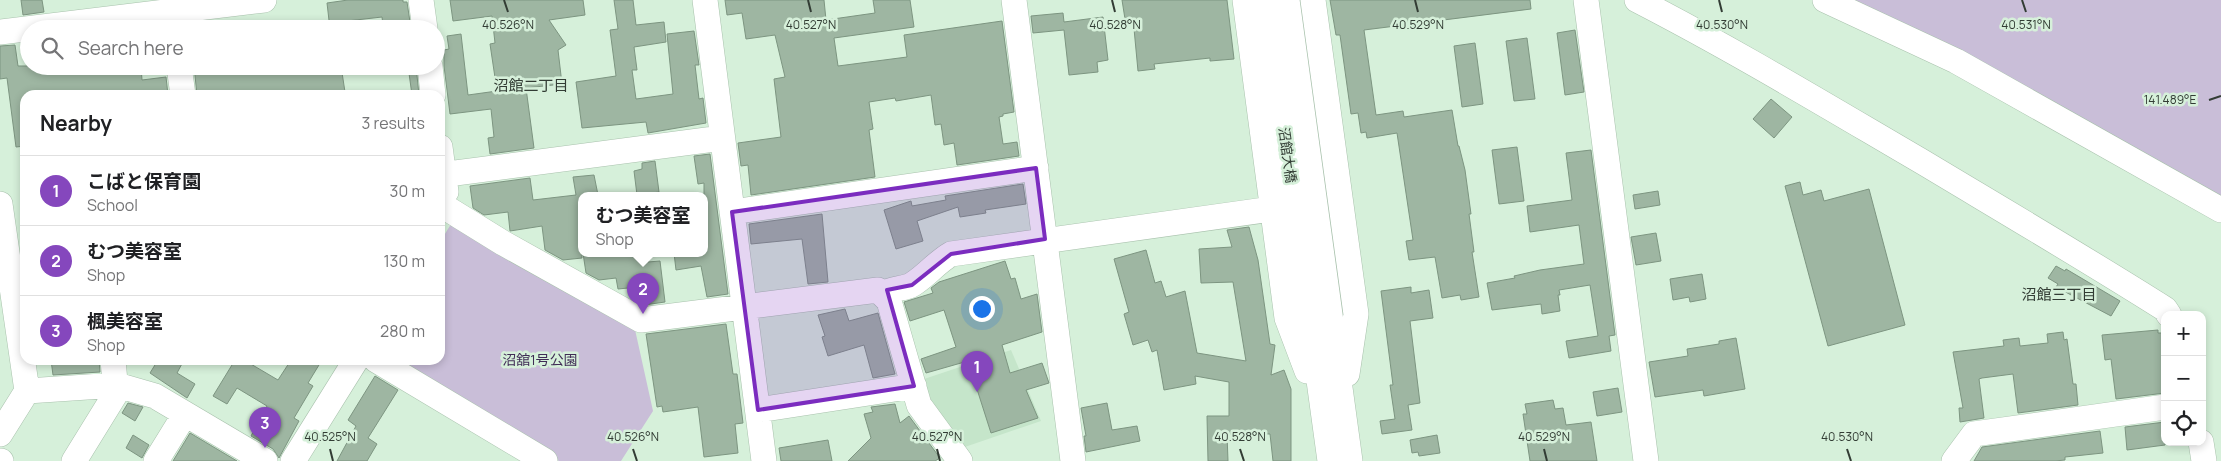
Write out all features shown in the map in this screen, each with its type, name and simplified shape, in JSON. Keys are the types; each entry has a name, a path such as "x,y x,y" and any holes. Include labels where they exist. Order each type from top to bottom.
{"street":[{"path":"109,20 264,0"},
{"path":"421,0 424,20"},
{"path":"705,0 764,461"},
{"path":"1014,0 1073,461"},
{"path":"1245,0 1287,318 1333,407"},
{"name":"沼館大橋","path":"1267,0 1319,307"},
{"name":"沼館大橋","path":"1287,0 1319,307"},
{"path":"1313,0 1356,314 1333,407 1330,461"},
{"path":"1586,0 1646,461"},
{"path":"1637,0 1722,44 2117,278 2166,311"},
{"path":"1825,0 1956,61 2221,210"},
{"path":"0,32 20,30"},
{"path":"180,75 182,90"},
{"path":"431,75 432,90"},
{"path":"445,175 722,138"},
{"path":"732,212 1036,168"},
{"path":"0,204 9,229 20,328"},
{"path":"883,294 890,289 912,285 936,263 952,254 1045,239 1272,209"},
{"path":"445,215 503,243 641,320 878,290 889,301 919,405 960,461"},
{"path":"1319,307 1333,407 1350,461"},
{"path":"0,434 27,391 24,365"},
{"path":"74,461 116,393 117,385 114,365"},
{"path":"293,461 353,365"},
{"path":"384,365 545,461"},
{"path":"27,391 117,385 155,396 265,461"},
{"path":"758,410 914,386"},
{"path":"1954,461 1974,434 2161,408"},
{"path":"156,461 185,414"},
{"path":"2202,446 2204,461"}],"highlighted area":[{"path":"1036,168 1045,239 951,254 912,285 887,290 914,386 758,410 732,212"}],"shaded area":[{"path":"1011,350 1041,421 959,449 927,405 921,380"}],"green space":[{"path":"1844,0 2221,0 2221,199"},
{"name":"沼舘1号公園","path":"451,224 634,325 653,411 621,461 559,461 398,365 445,365 445,234"}],"building":[{"path":"21,0 42,0 44,12 23,15"},
{"path":"348,0 403,0 403,2 407,2 410,20 382,20 382,17 356,20 329,20 327,3"},
{"path":"450,0 583,0 585,15 549,20 566,45 558,50 562,84 526,88 534,148 490,154 488,138 494,137 491,109 450,114 445,74 445,50 449,49 447,36 461,34 468,95 497,91 490,44 495,43 492,16 453,21"},
{"path":"614,0 633,0 636,25 664,22 666,42 634,47 637,70 632,70 636,99 673,94 667,34 694,31 699,65 695,65 699,99 703,98 706,123 648,133 646,122 582,128 576,82 616,76 610,30 618,29"},
{"path":"725,0 824,0 826,20 875,13 873,0 910,0 914,27 834,38 838,66 907,57 904,35 1002,21 1014,112 1003,114 1003,116 999,117 1003,144 1017,142 1019,156 957,165 954,143 944,145 941,124 935,125 931,95 896,101 895,98 869,102 873,129 869,130 875,177 751,195 748,165 741,166 738,143 781,137 774,79 785,77 775,35 746,39 742,13 727,15"},
{"path":"1122,0 1227,0 1234,59 1210,61 1210,58 1154,64 1155,69 1138,71 1133,18 1125,19"},
{"path":"1330,0 1530,0 1531,9 1364,30 1376,115 1403,111 1404,117 1452,110 1458,146 1465,170 1471,214 1469,214 1474,252 1472,252 1479,297 1461,300 1460,295 1442,298 1435,257 1409,260 1406,241 1413,240 1397,133 1367,138 1366,132 1361,133 1358,113 1351,114 1340,35 1336,35"},
{"path":"1063,13 1064,22 1103,17 1108,60 1097,62 1098,72 1069,75 1064,30 1033,33 1031,16"},
{"path":"1575,30 1584,92 1565,95 1557,33"},
{"path":"1527,38 1535,99 1514,101 1506,41"},
{"path":"1475,43 1483,104 1462,107 1454,46"},
{"path":"15,45 20,75 142,75 142,80 166,77 167,90 20,90 20,147 16,147 7,78 0,79 0,46"},
{"path":"195,75 342,75 345,90 196,90"},
{"path":"409,75 417,75 418,90 411,90"},
{"path":"1771,99 1792,117 1774,138 1753,119"},
{"path":"1517,147 1524,201 1499,204 1492,150"},
{"path":"1591,150 1615,335 1609,336 1611,351 1569,358 1566,341 1598,336 1590,285 1559,290 1560,311 1542,314 1541,304 1492,310 1487,283 1515,278 1514,276 1540,270 1584,264 1579,225 1530,232 1527,206 1572,200 1566,153"},
{"path":"710,154 728,294 707,297 701,266 676,270 674,257 708,257 708,192 704,192 704,183 698,184 694,156"},
{"path":"655,161 659,192 637,192 634,171 642,169 642,163"},
{"path":"594,175 597,192 578,192 578,257 582,258 563,260 545,250 542,226 510,231 508,212 484,215 473,208 470,186 530,178 533,200 576,195 573,177"},
{"path":"1800,182 1803,195 1821,190 1824,201 1869,189 1905,325 1828,346 1785,186"},
{"path":"1023,184 1026,204 985,210 986,213 960,217 958,207 917,221 923,241 896,249 884,210 911,201 912,206 946,200 945,196"},
{"path":"1658,191 1660,205 1635,209 1633,195"},
{"path":"822,214 828,282 808,284 802,239 751,244 749,224"},
{"path":"1249,227 1258,260 1270,344 1275,345 1271,375 1284,370 1291,389 1291,461 1273,461 1270,434 1227,434 1228,461 1208,461 1207,416 1229,416 1229,382 1195,376 1196,384 1164,390 1157,350 1152,352 1148,340 1133,345 1124,314 1129,312 1114,259 1146,250 1155,283 1161,281 1166,297 1185,291 1197,353 1246,361 1233,282 1201,283 1199,249 1232,247 1227,230"},
{"path":"1656,233 1661,261 1636,265 1631,237"},
{"path":"584,257 647,257 648,262 660,261 665,302 644,305 641,303 638,287 618,289 616,278 599,280 586,273"},
{"path":"1005,261 1011,279 1015,278 1021,299 1037,294 1042,332 1002,345 1010,373 1042,363 1049,383 1026,390 1038,418 991,433 968,361 926,373 921,359 956,347 944,310 910,321 904,302 933,293 931,288 939,282"},
{"path":"2056,266 2065,271 2066,269 2120,301 2111,316 2056,287 2058,284 2048,278"},
{"path":"1702,274 1706,299 1690,302 1689,297 1673,300 1670,279"},
{"path":"1411,287 1411,293 1429,290 1433,318 1410,321 1420,403 1408,405 1412,430 1382,434 1380,421 1395,419 1390,385 1393,385 1381,291"},
{"path":"845,309 849,321 878,313 895,374 873,378 864,345 828,356 822,337 825,336 818,315"},
{"path":"726,324 733,374 737,374 743,423 735,424 738,453 704,457 698,407 663,412 662,406 657,407 646,334"},
{"path":"2158,330 2158,333 2161,333 2161,393 2116,399 2111,359 2105,360 2102,335"},
{"path":"2063,332 2064,340 2067,339 2078,405 2018,413 2013,374 1982,378 1979,379 1984,418 1960,422 1959,408 1963,408 1953,352 2004,346 2003,340 2019,338 2020,346 2048,343 2047,334"},
{"path":"1736,338 1745,389 1704,396 1703,390 1655,397 1649,362 1688,356 1687,349 1719,344 1719,341"},
{"path":"52,365 99,365 100,372 53,375"},
{"path":"155,365 181,365 177,373 195,384 187,398 150,373"},
{"path":"232,365 252,365 278,380 288,365 319,365 308,383 313,386 294,418 299,421 279,458 273,449 251,436 267,406 237,388 227,404 213,396"},
{"path":"375,376 398,390 368,438 377,444 367,461 337,461 356,426 348,420"},
{"path":"1618,388 1622,412 1597,416 1593,392"},
{"path":"1553,400 1555,409 1563,408 1566,425 1591,422 1597,461 1530,461 1523,414 1527,414 1525,404"},
{"path":"128,403 143,407 135,421 122,413"},
{"path":"1107,403 1112,430 1137,426 1140,441 1086,452 1084,436 1086,436 1081,408"},
{"path":"895,404 900,423 909,416 940,458 935,461 848,461 871,438 864,414 873,412 871,407"},
{"path":"2161,422 2161,446 2127,450 2125,427"},
{"path":"2100,431 2103,453 2065,457 2065,460 2055,461 1974,461 1982,447"},
{"path":"190,433 237,461 173,461"},
{"path":"133,435 149,445 142,458 126,448"},
{"path":"1437,435 1440,453 1419,456 1418,452 1412,453 1410,440"},
{"path":"828,440 832,461 781,461 779,448"}],"place":[{"name":"むつ美容室","path":"643,314"},
{"name":"こばと保育園","path":"977,392"},
{"name":"楓美容室","path":"265,448"}],"district":[{"name":"沼館二丁目","path":"531,85"},
{"name":"沼館三丁目","path":"2059,294"}]}
